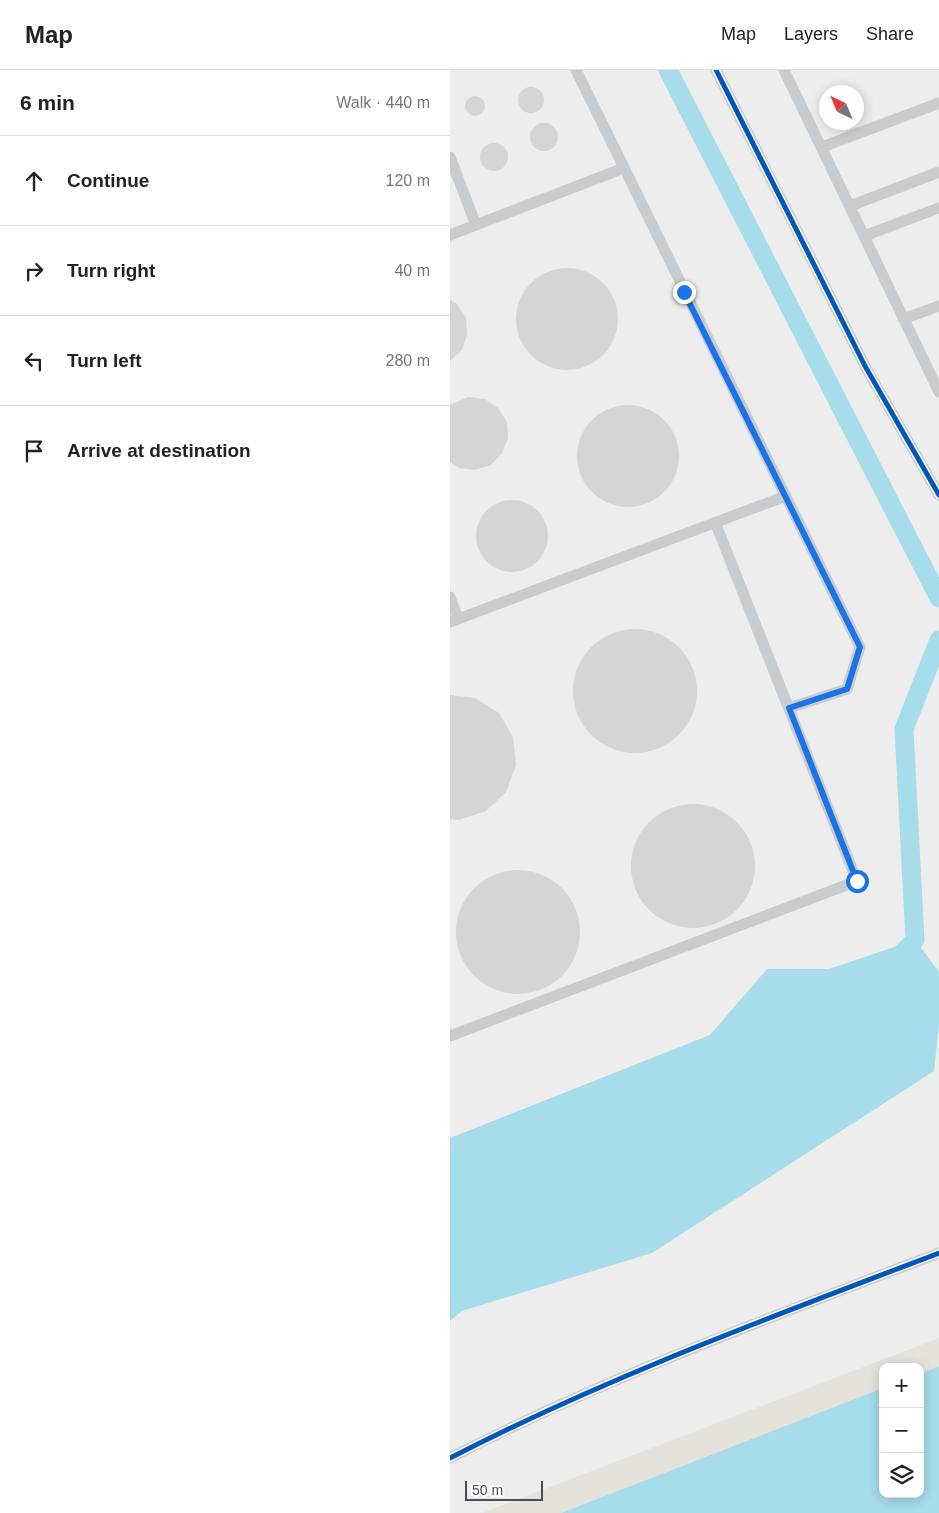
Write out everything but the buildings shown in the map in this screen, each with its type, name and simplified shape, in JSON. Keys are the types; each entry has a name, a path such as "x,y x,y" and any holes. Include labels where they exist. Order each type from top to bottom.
{"street":[{"path":"576,70 860,647 847,689 789,708"},
{"path":"716,70 865,366 939,495"},
{"path":"786,70 939,392"},
{"path":"822,147 939,103"},
{"path":"450,157 476,225"},
{"path":"450,235 624,168"},
{"path":"850,206 939,172"},
{"path":"864,236 939,208"},
{"path":"904,320 939,306"},
{"path":"450,598 454,620 786,496"},
{"path":"450,1036 857,881 715,522"},
{"path":"450,1458 518,1423 601,1385 939,1253"}],"sand":[{"path":"939,1338 939,1366 924,1372 924,1363 879,1363 879,1390 561,1513 482,1513"}],"water":[{"path":"915,940 939,972 939,1025 934,1071 652,1253 462,1311 450,1321 450,1138 710,1035 767,969 829,969"},
{"path":"939,1366 939,1513 561,1513 879,1390 879,1498 924,1498 924,1372"}],"waterway":[{"path":"668,70 939,598"},
{"path":"898,958 915,940 904,729 939,640"}],"cycle path":[{"path":"716,70 865,366 939,495"},
{"path":"450,1458 630,1374 753,1324 939,1253"}],"route":[{"path":"684,292 860,647 847,689 789,708 857,881"}]}
